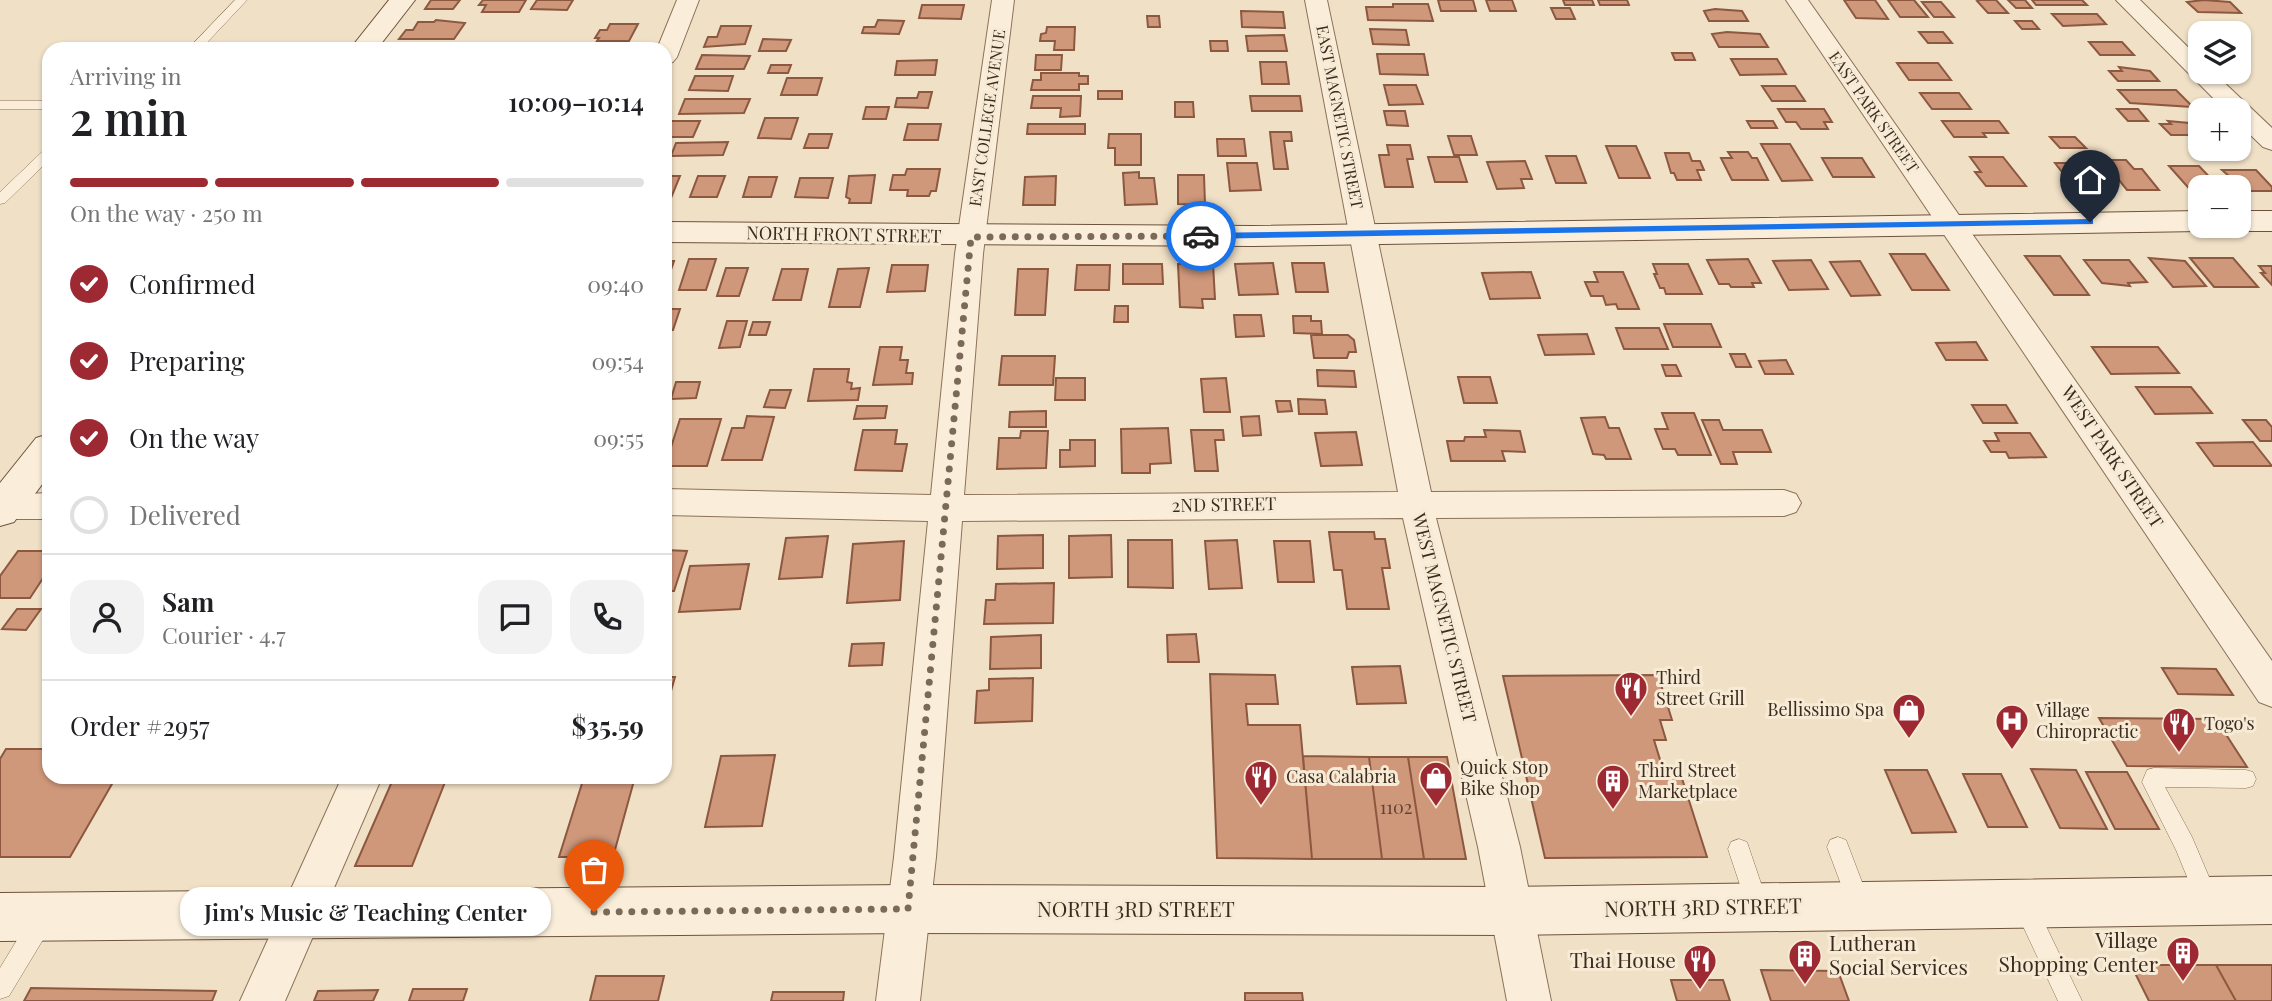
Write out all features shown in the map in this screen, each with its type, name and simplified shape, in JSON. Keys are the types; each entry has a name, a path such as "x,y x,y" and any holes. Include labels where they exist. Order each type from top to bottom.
{"street":[{"path":"368,42 402,0"},
{"path":"671,42 688,0"},
{"name":"EAST COLLEGE AVENUE","path":"898,1001 971,237 1003,0"},
{"name":"EAST MAGNETIC STREET","path":"1316,0 1362,234"},
{"name":"EAST PARK STREET","path":"1797,0 1952,223"},
{"path":"2127,0 2188,60"},
{"path":"2212,84 2272,142"},
{"name":"NORTH FRONT STREET","path":"672,232 971,237 1362,234 2188,221"},
{"path":"2251,221 2272,221"},
{"name":"WEST PARK STREET","path":"1952,223 2272,691"},
{"name":"WEST MAGNETIC STREET","path":"1362,234 1416,504 1499,847 1529,1001"},
{"path":"2,509 42,457"},
{"name":"2ND STREET","path":"672,502 947,507 1784,503"},
{"path":"2,509 42,506"},
{"path":"262,1001 359,784"},
{"name":"NORTH 3RD STREET","path":"22,917 908,909 1511,911 2272,901"}],"lane":[{"path":"201,42 241,0"},
{"path":"0,105 42,105"},
{"path":"0,200 42,160"},
{"path":"2208,901 2185,844 2152,782 2154,778 2246,779"},
{"path":"1838,847 1860,906"},
{"path":"1739,849 1758,907"},
{"path":"2024,904 2070,1001"},
{"path":"1,988 22,917"}],"building":[{"path":"431,0 460,0 453,9 425,9"},
{"path":"483,0 526,0 519,12 482,12 486,5 479,5"},
{"path":"537,0 573,0 567,10 531,9"},
{"path":"1438,0 1473,0 1476,11 1441,11"},
{"path":"1486,0 1512,0 1516,11 1490,11"},
{"path":"1563,0 1592,0 1594,5 1565,5"},
{"path":"1598,0 1627,0 1629,5 1600,5"},
{"path":"1844,0 1875,0 1888,19 1856,18"},
{"path":"1888,0 1914,0 1928,17 1900,17"},
{"path":"1996,0 2008,13 1988,13 1977,1"},
{"path":"2008,0 2025,0 2032,8 2016,8"},
{"path":"2032,0 2082,0 2087,5 2036,5"},
{"path":"1922,2 1941,2 1954,17 1934,17"},
{"path":"2187,2 2230,2 2241,13 2198,12"},
{"path":"1393,4 1428,4 1433,21 1368,20 1366,7 1393,7"},
{"path":"922,5 964,5 961,19 919,18"},
{"path":"1551,8 1570,8 1575,19 1556,19"},
{"path":"1241,11 1283,12 1285,28 1242,27"},
{"path":"1704,11 1742,11 1748,21 1709,21"},
{"path":"2052,14 2097,14 2106,24 2063,26"},
{"path":"1147,16 1159,16 1160,27 1148,27"},
{"path":"436,20 465,23 454,39 399,39 406,30 413,30 418,22"},
{"path":"878,20 904,21 899,34 862,33 864,27 875,27"},
{"path":"2015,21 2032,21 2039,29 2022,29"},
{"path":"610,24 638,24 629,41 597,41 599,38 595,38 600,30 607,30"},
{"path":"721,26 751,26 745,44 704,47 708,37 717,37"},
{"path":"1047,27 1075,27 1074,50 1054,50 1055,41 1040,41 1041,34 1046,33"},
{"path":"1370,29 1406,30 1409,45 1373,44"},
{"path":"1919,32 1943,32 1952,43 1928,43"},
{"path":"1712,34 1760,34 1768,47 1719,47"},
{"path":"1284,35 1287,51 1248,51 1246,36"},
{"path":"763,39 791,40 786,51 759,51"},
{"path":"1210,41 1227,41 1228,51 1211,51"},
{"path":"2089,42 2122,42 2134,55 2100,55"},
{"path":"1672,53 1692,53 1695,60 1675,60"},
{"path":"1377,54 1424,54 1428,75 1380,74"},
{"path":"702,55 750,56 744,69 696,69"},
{"path":"1036,55 1062,55 1061,70 1035,70"},
{"path":"1731,59 1777,59 1786,74 1740,75"},
{"path":"937,60 935,75 895,75 897,61"},
{"path":"1260,62 1286,62 1289,84 1262,84"},
{"path":"1897,63 1938,63 1951,80 1909,80"},
{"path":"771,65 791,65 788,73 768,73"},
{"path":"2119,67 2150,71 2159,81 2118,81 2109,71 2122,71"},
{"path":"1041,73 1079,73 1079,76 1088,76 1088,84 1079,84 1079,90 1031,90 1033,80 1041,80"},
{"path":"695,76 733,76 728,91 689,90"},
{"path":"787,78 822,78 817,95 781,95"},
{"path":"1384,85 1416,85 1423,104 1389,105"},
{"path":"1762,86 1795,86 1805,101 1772,101"},
{"path":"2118,90 2176,90 2188,102 2188,107 2130,103"},
{"path":"1098,91 1122,91 1122,99 1098,99"},
{"path":"919,92 932,92 928,108 895,107 897,98 917,98"},
{"path":"1920,93 1959,93 1971,109 1932,109"},
{"path":"1033,96 1081,96 1080,116 1060,117 1061,108 1031,108"},
{"path":"1250,96 1300,96 1302,111 1252,111"},
{"path":"685,99 750,99 744,113 679,114"},
{"path":"1175,102 1193,102 1194,117 1175,117"},
{"path":"866,107 889,107 886,119 863,119"},
{"path":"1778,109 1824,109 1832,122 1824,122 1828,129 1801,129 1796,122 1786,122"},
{"path":"2117,109 2138,109 2148,121 2128,121"},
{"path":"1384,111 1405,111 1408,126 1387,125"},
{"path":"765,118 798,118 791,139 758,138"},
{"path":"672,121 700,121 693,137 672,137"},
{"path":"1747,121 1773,121 1777,128 1751,128"},
{"path":"1942,121 1999,121 2008,133 1983,133 1986,137 1954,137"},
{"path":"2168,121 2188,123 2188,135 2171,135 2160,124 2171,124"},
{"path":"908,124 941,124 938,140 904,140"},
{"path":"1028,124 1085,124 1085,134 1027,134"},
{"path":"1270,132 1291,132 1292,141 1284,141 1288,169 1274,169"},
{"path":"809,134 832,134 828,148 804,148"},
{"path":"1109,134 1141,134 1141,165 1115,165 1115,148 1108,148"},
{"path":"1448,136 1471,136 1477,155 1454,155"},
{"path":"2050,137 2075,137 2086,148 2060,148"},
{"path":"1217,139 1244,139 1246,156 1218,156"},
{"path":"728,142 723,155 672,156 676,143"},
{"path":"1761,144 1790,144 1812,180 1782,181"},
{"path":"1387,145 1410,145 1413,159 1407,159 1413,187 1385,187 1379,155 1389,155"},
{"path":"1606,146 1636,146 1650,178 1619,178"},
{"path":"1728,152 1748,152 1752,158 1757,158 1768,180 1732,180 1721,158 1732,158"},
{"path":"1665,153 1689,153 1692,161 1700,161 1704,170 1697,170 1701,180 1677,180 1674,173 1671,173"},
{"path":"1546,156 1576,156 1586,183 1556,183"},
{"path":"1428,157 1459,157 1467,182 1435,182"},
{"path":"1970,157 2003,157 2026,186 1986,186 1975,172 1981,172"},
{"path":"1822,158 1862,158 1874,177 1833,177"},
{"path":"2106,160 2126,160 2134,169 2142,169 2159,190 2127,190"},
{"path":"1525,161 1532,179 1521,179 1524,188 1497,189 1487,162"},
{"path":"1227,163 1257,163 1261,190 1230,191"},
{"path":"2055,163 2084,163 2106,190 2076,190"},
{"path":"2169,166 2199,166 2208,175 2188,175 2188,187"},
{"path":"907,169 940,169 936,191 931,191 929,196 907,196 908,190 890,190 893,175 905,175"},
{"path":"2222,170 2256,170 2272,187 2272,191 2251,191 2251,175 2228,175"},
{"path":"1139,172 1139,178 1154,178 1157,204 1125,205 1123,173"},
{"path":"875,175 871,203 849,203 850,199 846,197 849,176"},
{"path":"1178,175 1204,175 1205,205 1178,204"},
{"path":"672,176 680,176 672,196"},
{"path":"698,176 725,176 717,197 690,197"},
{"path":"1056,176 1055,205 1023,205 1025,177"},
{"path":"749,177 777,177 771,197 743,197"},
{"path":"800,178 833,178 828,198 795,197"},
{"path":"1890,254 1925,254 1949,290 1912,290"},
{"path":"2025,256 2060,256 2089,295 2054,295"},
{"path":"2149,258 2185,261 2206,286 2173,287"},
{"path":"2190,258 2233,258 2258,287 2214,287"},
{"path":"689,259 716,259 706,290 679,290"},
{"path":"1748,259 1761,283 1752,283 1754,287 1719,284 1707,260"},
{"path":"1811,260 1828,289 1789,290 1773,261"},
{"path":"2084,260 2129,260 2147,282 2128,283 2130,286 2102,283"},
{"path":"1860,261 1880,295 1851,296 1830,262"},
{"path":"1273,263 1278,294 1239,295 1235,264"},
{"path":"1292,263 1324,263 1328,292 1296,292"},
{"path":"1123,264 1162,264 1163,284 1123,284"},
{"path":"1178,264 1213,264 1215,299 1202,299 1203,308 1180,307"},
{"path":"1653,264 1688,264 1702,294 1666,294 1664,288 1660,288"},
{"path":"892,265 928,265 925,291 887,292"},
{"path":"1077,265 1110,265 1109,290 1075,290"},
{"path":"2259,266 2272,266 2272,285 2261,273 2265,273"},
{"path":"726,268 748,268 739,296 717,296"},
{"path":"869,268 860,307 829,307 838,269"},
{"path":"782,269 808,269 801,300 773,300"},
{"path":"1018,269 1048,269 1045,315 1015,315"},
{"path":"1531,272 1540,298 1490,299 1482,273"},
{"path":"1594,272 1623,272 1639,309 1618,309 1616,304 1606,305 1603,296 1591,296 1585,282 1598,282"},
{"path":"1115,306 1128,306 1128,322 1114,322"},
{"path":"672,309 680,309 673,330"},
{"path":"1234,315 1261,315 1264,336 1236,337"},
{"path":"1293,316 1311,316 1311,321 1321,321 1322,334 1294,333"},
{"path":"727,321 747,321 740,347 719,348"},
{"path":"753,322 770,322 766,335 749,335"},
{"path":"1664,324 1711,324 1721,347 1673,347"},
{"path":"1616,328 1659,328 1668,349 1624,349"},
{"path":"1587,334 1594,354 1545,355 1538,335"},
{"path":"1311,335 1348,335 1354,340 1356,352 1349,352 1347,358 1314,358"},
{"path":"1976,342 1987,360 1946,360 1936,343"},
{"path":"880,347 902,347 900,360 908,360 906,373 913,373 912,384 873,385"},
{"path":"2092,347 2158,347 2179,373 2111,374"},
{"path":"1730,354 1745,354 1751,367 1736,367"},
{"path":"1002,356 1055,356 1053,385 999,385"},
{"path":"1786,360 1793,374 1765,374 1759,361"},
{"path":"1662,365 1676,365 1681,376 1666,376"},
{"path":"814,369 849,369 847,382 852,383 851,389 860,388 858,400 808,401"},
{"path":"1317,370 1354,371 1356,387 1318,386"},
{"path":"1458,377 1490,377 1497,403 1464,403"},
{"path":"1056,378 1085,378 1085,400 1055,400"},
{"path":"1226,378 1230,412 1204,412 1201,379"},
{"path":"676,382 700,382 696,398 672,399"},
{"path":"2136,387 2191,387 2212,413 2155,414"},
{"path":"770,390 791,390 785,408 764,407"},
{"path":"1298,399 1325,400 1327,414 1299,414"},
{"path":"1276,401 1290,401 1292,411 1278,412"},
{"path":"1972,405 2006,405 2017,423 1983,423"},
{"path":"857,406 887,406 885,418 854,419"},
{"path":"1046,411 1046,427 1009,427 1010,412"},
{"path":"1662,413 1694,413 1711,455 1678,455 1675,449 1663,449 1655,429 1668,429"},
{"path":"747,416 774,417 762,460 722,460 732,428 744,428"},
{"path":"1259,416 1261,435 1243,436 1241,417"},
{"path":"1605,417 1609,428 1619,428 1631,459 1606,459 1604,455 1593,454 1581,418"},
{"path":"680,419 721,419 707,466 672,466 672,444"},
{"path":"1702,420 1719,420 1723,430 1762,430 1771,452 1733,452 1737,464 1721,464"},
{"path":"2243,420 2266,420 2272,427 2272,441 2260,441"},
{"path":"1168,428 1171,463 1150,464 1150,473 1122,473 1121,429"},
{"path":"863,430 897,430 895,444 907,444 902,471 855,470"},
{"path":"1191,430 1223,430 1224,440 1215,440 1218,471 1195,471"},
{"path":"1484,430 1520,431 1525,452 1502,451 1505,461 1451,461 1447,441 1464,441 1465,437 1486,437"},
{"path":"1021,431 1048,431 1046,468 997,469 999,438 1020,438"},
{"path":"1356,432 1362,465 1321,466 1315,433"},
{"path":"1995,433 2030,433 2046,457 2009,458 2006,452 1991,452 1984,441 1999,441"},
{"path":"1070,440 1095,440 1095,466 1060,467 1060,450 1070,450"},
{"path":"2253,442 2272,466 2214,466 2197,443"},
{"path":"1329,532 1374,532 1375,539 1385,539 1390,568 1382,568 1389,609 1347,609 1342,570 1334,570"},
{"path":"1043,535 1043,568 997,569 998,536"},
{"path":"1111,535 1112,577 1069,578 1069,536"},
{"path":"828,536 822,577 779,579 786,538"},
{"path":"1128,540 1172,540 1173,588 1128,587"},
{"path":"1237,540 1242,588 1209,589 1205,541"},
{"path":"904,541 900,600 847,603 853,544"},
{"path":"1274,541 1310,541 1314,582 1278,582"},
{"path":"672,550 687,551 674,591"},
{"path":"18,551 42,551 42,580 30,598 0,598 0,576"},
{"path":"749,564 740,609 679,612 690,566"},
{"path":"1054,583 1053,623 984,624 986,600 995,600 996,584"},
{"path":"17,609 41,609 26,630 2,629"},
{"path":"1196,634 1199,662 1168,662 1167,635"},
{"path":"1041,635 1041,668 990,669 991,637"},
{"path":"884,643 882,665 849,666 852,644"},
{"path":"1400,666 1406,703 1357,704 1352,667"},
{"path":"2162,668 2216,669 2233,695 2178,694"},
{"name":"Casa Calabria","path":"1210,674 1275,675 1278,704 1246,704 1248,725 1300,725 1312,859 1217,858"},
{"name":"Third Street Marketplace","path":"1658,675 1672,720 1660,720 1666,740 1654,740 1662,766 1678,766 1707,857 1545,858 1503,676"},
{"path":"1033,678 1032,721 975,723 977,691 989,690 989,679"},
{"name":"Togo's","path":"2099,718 2216,719 2247,767 2127,766"},
{"path":"6,749 42,749 42,784 112,784 70,857 0,857 0,759"},
{"path":"775,755 762,826 705,827 721,756"},
{"path":"1303,756 1369,757 1382,859 1312,859"},
{"path":"1369,757 1408,757 1424,859 1382,859"},
{"name":"Quick Stop Bike Shop","path":"1408,757 1447,757 1466,859 1424,859"},
{"path":"2031,769 2076,770 2107,829 2060,828"},
{"path":"1885,770 1927,770 1956,832 1912,833"},
{"path":"2086,772 2127,772 2159,829 2115,829"},
{"path":"1963,774 2001,774 2027,827 1988,827"},
{"path":"391,784 444,784 412,866 355,866"},
{"path":"582,784 633,784 613,857 559,857"},
{"name":"Village Shopping Center","path":"2131,965 2216,965 2236,1001 2149,1001"},
{"path":"2216,965 2272,965 2272,1001 2236,1001"},
{"name":"Lutheran Social Services","path":"1761,970 1838,971 1849,1001 1771,1001"},
{"path":"596,976 664,976 658,1001 590,1001"},
{"name":"Thai House","path":"1671,980 1723,980 1730,1001 1677,1001"},
{"path":"31,988 216,991 212,1001 24,1001"},
{"path":"413,989 467,989 463,1001 409,1001"},
{"path":"378,990 373,1001 314,1001 318,991"},
{"path":"773,992 844,992 843,1001 771,1001"},
{"path":"1245,993 1302,993 1303,1001 1245,1001"}],"way so far":[{"path":"594,912 908,909 950,484 971,237 1201,236"}],"place":[{"name":"Third Street Grill","path":"1631,718"},
{"name":"Bellissimo Spa","path":"1909,740"},
{"name":"Village Chiropractic","path":"2012,751"},
{"name":"Togo's","path":"2179,754"},
{"name":"Casa Calabria","path":"1261,807"},
{"name":"Quick Stop Bike Shop","path":"1436,808"},
{"name":"Third Street Marketplace","path":"1613,811"},
{"name":"Jim's Music & Teaching Center","path":"594,912"},
{"name":"Village Shopping Center","path":"2183,983"},
{"name":"Lutheran Social Services","path":"1805,986"},
{"name":"Thai House","path":"1700,991"}],"route":[{"path":"1201,236 2090,222"}]}
